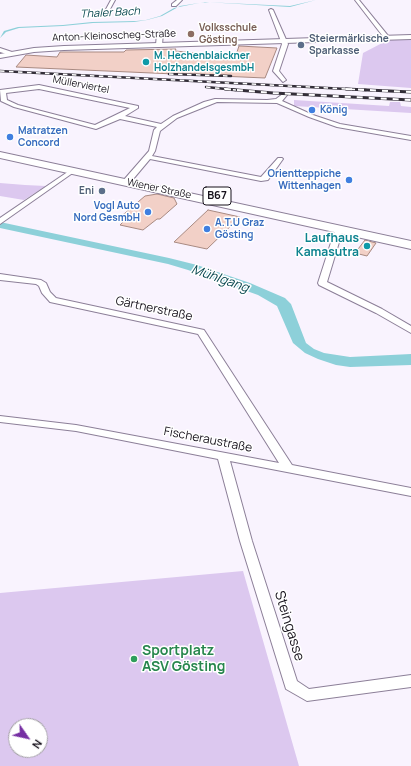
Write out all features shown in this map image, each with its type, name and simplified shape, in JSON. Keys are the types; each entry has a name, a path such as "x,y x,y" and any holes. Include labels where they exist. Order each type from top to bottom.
{"main road":[{"name":"Anton-Kleinoscheg-Straße","path":"3,54 42,49 411,37"},
{"name":"Wiener Straße","path":"0,149 411,245"},
{"name":"Wiener Straße","path":"0,155 72,171 129,179 411,237"}],"street":[{"path":"107,10 113,0"},
{"path":"174,5 180,0"},
{"path":"358,0 387,38"},
{"path":"271,10 285,44 276,71 283,80"},
{"path":"159,46 160,33"},
{"name":"Müllerviertel","path":"39,87 136,107 120,117 96,127 16,106 4,101 1,92 21,88 39,87"},
{"path":"278,101 284,95"},
{"path":"129,179 152,151 157,130 161,126 195,108 217,100 278,101 311,116 339,126 411,138"},
{"path":"120,117 161,126"},
{"path":"148,157 261,180 265,178 280,159"},
{"path":"1,221 72,171"},
{"path":"339,229 320,286 379,311 411,330"},
{"name":"Gärtnerstraße","path":"0,277 41,283 46,293 53,300 201,332 287,467"},
{"name":"Fischeraustraße","path":"0,419 76,428 287,467 411,492"},
{"name":"Steingasse","path":"223,456 246,541 291,685 307,695 411,681"}],"shaded area":[{"path":"411,39 411,88 358,84 363,53 388,40"},
{"path":"294,100 389,106 390,102 400,102 401,106 411,107 411,113 294,106"},
{"path":"0,183 46,186 24,200 0,196"},
{"name":"Sportplatz ASV Gösting","path":"243,571 299,766 0,766 0,593"}],"water":[{"path":"316,0 290,7 209,2 290,6"},
{"name":"Thaler Bach","path":"178,7 162,16 147,20 19,28 6,32 0,38 4,31 18,27 146,20 160,16"},
{"name":"Mühlgang","path":"0,222 169,258 197,265 250,283 285,298 291,304 306,343 314,349 324,353 350,357 411,354 411,365 350,367 336,365 318,359 305,353 293,343 277,306 258,295 168,264 0,228"}],"building":[{"name":"M. Hechenblaickner HolzhandelsgesmbH","path":"239,46 277,48 265,78 16,67 26,55 57,57 60,52 124,52 126,50 176,49 175,51 197,53 195,55 199,56 235,58"},
{"name":"Vogl Auto Nord GesmbH","path":"157,194 174,198 177,204 160,219 157,219 143,230 120,225 123,222 117,220 145,196"},
{"name":"A.T.U Graz Gösting","path":"208,210 240,217 207,249 174,242"},
{"path":"365,240 376,243 367,256 355,253"}],"railway":[{"path":"0,71 353,89"},
{"path":"169,74 231,76"},
{"path":"206,87 231,90"},
{"path":"225,89 231,90"},
{"path":"346,89 353,89"},
{"path":"353,89 411,92"},
{"path":"353,89 366,90"},
{"path":"231,90 411,100"},
{"path":"231,90 236,90"}],"place":[{"name":"Volksschule Gösting","path":"191,34"},
{"name":"Steiermärkische Sparkasse","path":"301,45"},
{"name":"M. Hechenblaickner HolzhandelsgesmbH","path":"146,62"},
{"name":"König","path":"312,110"},
{"name":"Matratzen Concord","path":"10,137"},
{"name":"Orientteppiche Wittenhagen","path":"349,180"},
{"name":"Eni","path":"102,191"},
{"name":"Vogl Auto Nord GesmbH","path":"148,212"},
{"name":"A.T.U Graz Gösting","path":"207,229"},
{"name":"Laufhaus Kamasutra","path":"367,246"},
{"name":"Sportplatz ASV Gösting","path":"134,659"}]}
